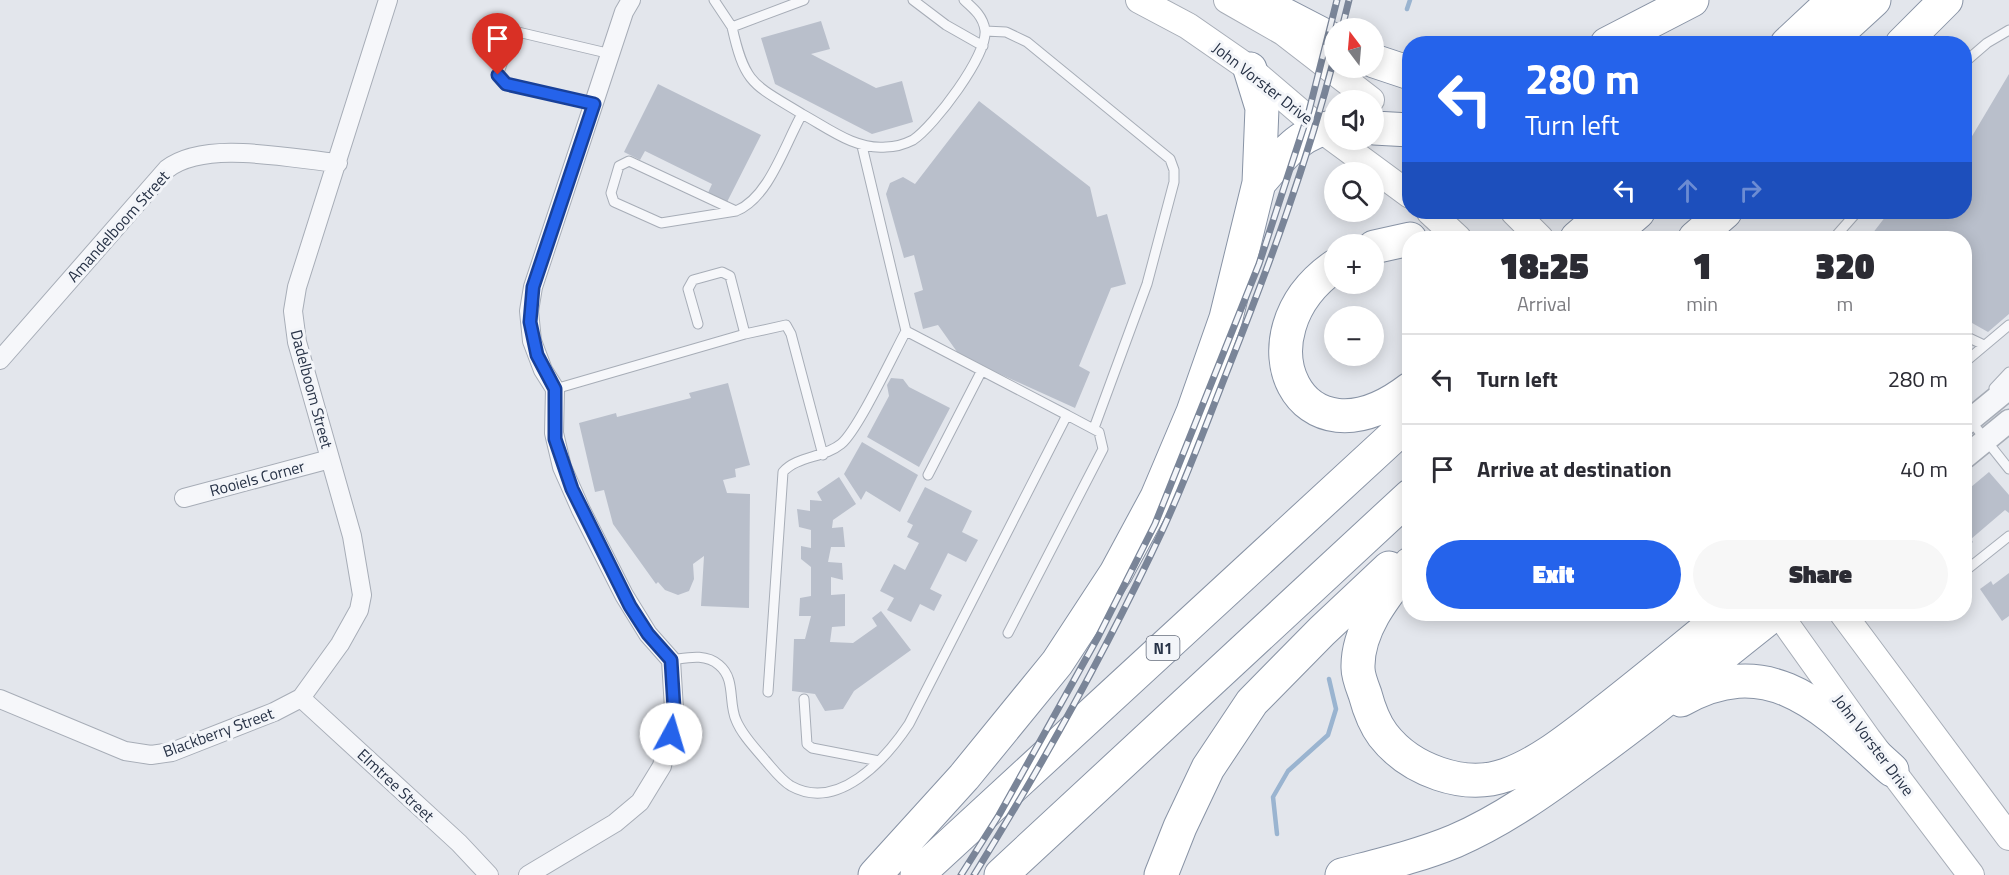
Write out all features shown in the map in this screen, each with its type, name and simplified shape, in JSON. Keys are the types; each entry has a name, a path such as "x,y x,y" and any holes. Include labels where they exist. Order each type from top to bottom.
{"highway":[{"path":"1256,0 1324,35"},
{"path":"1622,36 1692,0"},
{"path":"1796,36 1834,0"},
{"path":"1835,36 1874,0"},
{"path":"1910,36 1946,0"},
{"path":"1384,64 1402,70"},
{"path":"875,875 1017,714 1057,663 1116,573 1157,497 1193,412 1226,318 1259,183 1262,108 1250,69"},
{"path":"1259,183 1290,147 1324,129"},
{"path":"1384,129 1402,130"},
{"path":"1585,231 1599,219"},
{"path":"1616,231 1630,219"},
{"path":"1703,231 1717,219"},
{"path":"1720,231 1731,219"},
{"path":"1384,245 1402,241"},
{"path":"1324,275 1316,281 1301,302 1290,324 1284,353 1285,363 1299,396 1331,414 1352,416 1376,411 1402,394"},
{"name":"N1","path":"917,875 1402,428"},
{"path":"1001,875 1402,503"},
{"path":"1161,875 1180,827 1208,768 1252,702 1322,631 1402,556"},
{"path":"1402,574 1380,603 1364,633 1358,668 1376,724 1384,736 1413,762 1436,772 1469,780 1506,775 1540,759 1632,691 1717,621"},
{"path":"1632,691 1677,634 1684,621"},
{"path":"1342,875 1417,855 1455,841 1538,795 1622,733 1765,621"},
{"path":"1622,733 1701,690 1727,682 1762,681 1799,693 1817,705 1892,770"}],"main road":[{"name":"John Vorster Drive","path":"1139,0 1188,27 1250,69 1324,125"},
{"path":"1227,0 1283,32 1357,90"},
{"path":"1384,111 1402,124"},
{"name":"John Vorster Drive","path":"1355,150 1402,188"},
{"path":"1438,219 1450,231"},
{"name":"John Vorster Drive","path":"1784,621 1971,875"},
{"path":"1858,624 2009,837"}],"street":[{"name":"Dadelboom Street","path":"301,698 340,644 362,602 362,584 354,546 297,342 293,311 297,287 338,164 388,0"},
{"path":"528,875 615,823 649,791 662,766 673,721 671,660 637,617 576,500 555,439 555,389 543,370 532,340 530,302 626,4"},
{"name":"Amandelboom Street","path":"0,360 167,169 177,162 199,155 240,154 338,164"},
{"path":"1972,419 2009,388"},
{"path":"1972,451 2009,421"},
{"name":"Rooiels Corner","path":"184,498 330,459"},
{"name":"Blackberry Street","path":"0,699 125,751 151,755 172,752 274,712 301,698"},
{"name":"Elmtree Street","path":"301,698 459,843 489,875"}],"lane":[{"path":"714,0 732,27 737,52 750,80 802,114 862,146 885,147 901,145 918,135 968,72 983,46 985,31 977,13 964,0"},
{"path":"732,27 803,0"},
{"path":"913,0 946,25 983,46"},
{"path":"1972,56 1987,43 2009,30"},
{"path":"985,31 1006,32 1035,48 1170,159 1173,165 1174,182 1150,272 1094,428"},
{"path":"594,104 506,84 498,75 512,37 518,32 611,54"},
{"path":"736,211 629,161 619,166 611,193 614,202 661,223 736,211 754,200 769,180 802,114"},
{"path":"768,692 780,482 787,467 823,455 847,438 906,331 862,146"},
{"path":"1840,231 1851,219"},
{"path":"698,324 688,289 689,284 693,280 722,272 730,276 744,333"},
{"path":"555,389 778,325 788,328 823,455"},
{"path":"1972,356 2009,325"},
{"path":"906,331 981,372 1094,428 1101,435 1103,449 1008,633"},
{"path":"1972,339 1984,345"},
{"path":"928,475 981,372"},
{"path":"1972,416 2009,372"},
{"path":"671,660 703,657 719,665 730,683 733,710 738,726 779,776 792,786 805,791 831,792 850,784 893,747 913,716 1067,415"},
{"path":"1972,428 2009,470"},
{"path":"1972,565 2009,536"},
{"path":"804,699 807,744 812,748 879,761"}],"building":[{"path":"821,21 830,49 811,54 876,88 902,81 913,122 872,134 775,84 761,38"},
{"path":"2009,74 2009,314 1988,332 1972,323 1972,231 1874,231 1884,219 1972,219 1972,136"},
{"path":"658,84 761,135 726,204 707,195 712,184 645,151 640,160 624,152"},
{"path":"979,101 1090,187 1097,217 1107,214 1126,284 1111,288 1079,366 1090,372 1075,408 960,356 938,325 923,329 914,293 923,290 914,255 904,258 886,194 890,183 903,177 915,184"},
{"path":"891,378 903,379 909,387 950,408 919,467 867,437 889,396 887,385"},
{"path":"728,383 750,465 735,469 736,477 723,480 727,493 750,494 749,608 701,606 704,556 693,564 694,579 689,591 678,595 665,590 658,582 656,584 613,524 604,490 595,492 579,423 616,413 617,417 691,398 689,393"},
{"path":"862,442 918,475 900,512 866,491 861,500 844,474"},
{"path":"1989,472 2009,495 2009,513 2005,510 1972,538 1972,486"},
{"path":"839,477 856,504 833,520 832,528 843,527 845,547 831,547 828,562 842,563 843,580 831,577 831,595 845,594 845,626 832,627 830,642 853,643 877,626 872,618 881,611 911,650 854,691 843,709 825,711 815,694 792,691 794,639 805,639 811,616 799,616 800,598 811,596 811,567 801,559 801,546 811,548 811,530 799,527 797,509 810,511 810,500 822,501 817,492"},
{"path":"925,487 972,511 962,532 978,540 966,562 948,553 930,589 942,595 934,611 920,604 911,622 887,610 894,598 880,591 894,564 905,570 919,543 907,537 913,525 907,522"},
{"path":"2009,573 2009,616 2002,621 1980,589 1991,581 1993,585"}],"waterway":[{"path":"1407,9 1410,0"},
{"path":"1277,834 1273,797 1288,771 1328,735 1336,709 1329,679"}],"railway":[{"path":"961,875 999,815 1098,637 1155,524 1259,264 1309,111 1337,0"},
{"path":"1344,18 1349,0"},
{"path":"974,875 1074,705 1172,509 1272,253 1300,175 1329,78"}],"route":[{"path":"498,75 506,84 594,104 533,287 529,311 532,340 543,370 555,389 554,433 562,467 595,539 630,606 648,634 671,660 674,708 671,734"}]}
